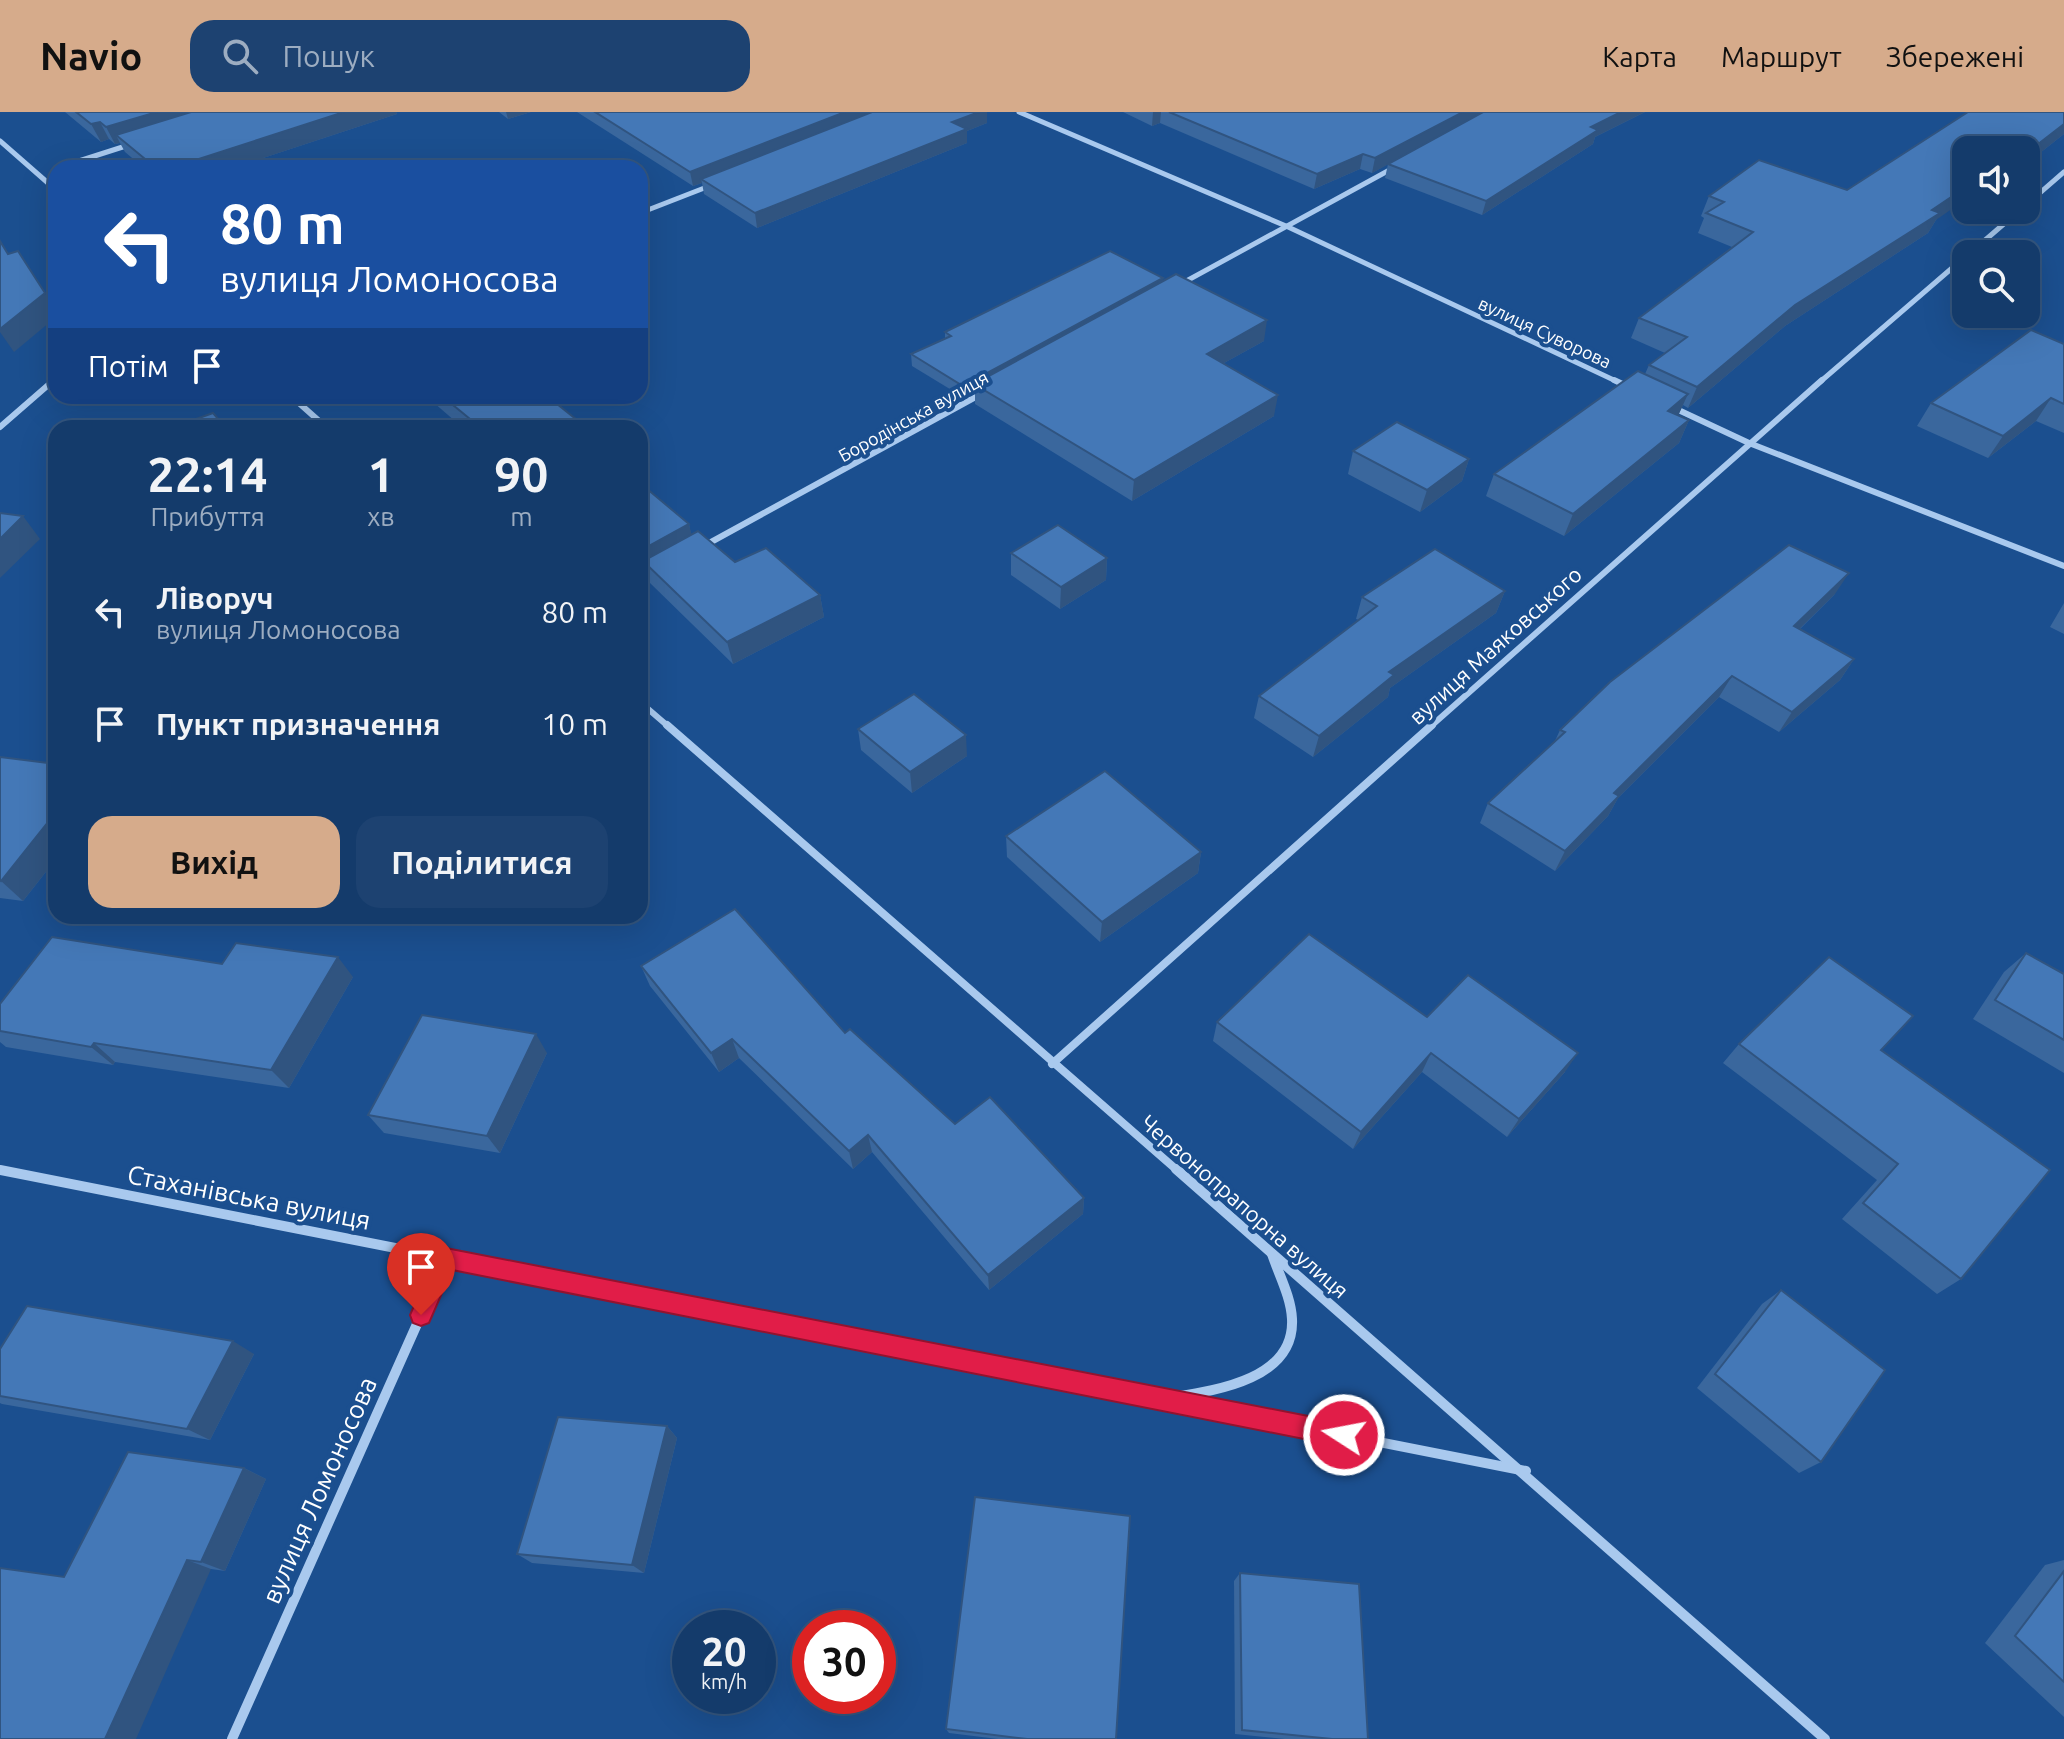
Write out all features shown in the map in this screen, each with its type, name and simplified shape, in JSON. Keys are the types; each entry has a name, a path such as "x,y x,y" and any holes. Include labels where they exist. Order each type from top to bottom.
{"street":[{"name":"вулиця Суворова","path":"1019,112 1286,226 1633,389"},
{"path":"82,160 146,140"},
{"path":"0,141 48,183"},
{"path":"1176,287 1397,165"},
{"path":"38,174 48,171"},
{"path":"2040,193 2064,172"},
{"path":"648,210 725,179"},
{"name":"вулиця Маяковського","path":"1985,240 2004,224"},
{"name":"вулиця Маяковського","path":"1052,1064 1749,443 1952,268"},
{"path":"0,427 48,385"},
{"name":"Бородінська вулиця","path":"695,551 984,393"},
{"path":"1662,402 1749,443 2064,566"},
{"path":"300,404 318,420"},
{"path":"648,577 667,566"},
{"name":"Червонопрапорна вулиця","path":"648,709 1052,1064 1526,1471 1825,1739"},
{"name":"Стаханівська вулиця","path":"0,1170 1526,1471"},
{"path":"1161,1400 1221,1390 1262,1375 1283,1350 1292,1324 1272,1253"},
{"name":"вулиця Ломоносова","path":"232,1739 446,1259"}],"building":[{"path":"76,112 157,112 106,127 100,122 91,124"},
{"path":"191,112 344,112 196,160 146,160 116,135"},
{"path":"595,112 845,112 690,172"},
{"path":"872,112 979,112 952,122 967,129 755,213 701,179"},
{"path":"1169,112 1463,112 1375,158 1363,154 1317,174"},
{"path":"1483,112 1621,112 1591,127 1598,130 1486,201 1388,164"},
{"path":"1968,112 2064,112 2064,124 2040,143 2040,136 1952,136 1952,196 1932,210 1940,213 1795,305 1697,387 1649,365 1687,337 1639,318 1753,232 1706,213 1724,202 1709,196 1759,160 1847,190"},
{"path":"0,241 8,254 18,251 45,293 0,329"},
{"path":"1110,251 1163,278 963,386 911,354 951,336 945,332"},
{"path":"1176,274 1267,320 1207,354 1278,395 1134,480 974,384"},
{"path":"2031,330 2064,344 2064,404 2051,398 2003,436 1931,403"},
{"path":"1638,371 1688,394 1668,411 1689,420 1573,514 1494,474"},
{"path":"452,404 557,404 577,420 471,420"},
{"path":"213,413 219,420 193,420"},
{"path":"1397,422 1469,459 1427,490 1353,451"},
{"path":"648,490 689,524 648,547"},
{"path":"0,513 23,516 0,539"},
{"path":"1058,525 1107,558 1061,587 1011,553"},
{"path":"698,531 735,562 766,548 820,595 727,642 648,566 648,558"},
{"path":"1789,545 1849,573 1794,626 1854,659 1792,712 1732,676 1614,793 1619,796 1565,851 1488,803 1565,732 1560,730 1610,682"},
{"path":"1435,549 1505,591 1389,672 1394,675 1319,736 1259,696 1377,606 1362,597"},
{"path":"914,694 966,735 910,772 858,729"},
{"path":"0,757 48,763 48,822 0,880"},
{"path":"1105,771 1201,852 1102,922 1006,836"},
{"path":"735,909 845,1033 850,1029 955,1124 990,1097 1084,1198 988,1275 868,1135 849,1151 732,1039 711,1053 641,966"},
{"path":"1309,934 1427,1017 1468,975 1578,1053 1519,1119 1431,1053 1361,1132 1217,1022"},
{"path":"52,937 222,964 236,943 338,957 271,1070 94,1043 91,1047 0,1031 0,1004"},
{"path":"2026,953 2064,974 2064,1040 1995,1000"},
{"path":"1829,957 1913,1016 1881,1050 2050,1170 1961,1279 1863,1203 1898,1164 1739,1044"},
{"path":"422,1015 536,1034 487,1136 368,1115"},
{"path":"1781,1290 1885,1370 1821,1462 1715,1374"},
{"path":"27,1306 233,1341 187,1429 0,1396 0,1349"},
{"path":"558,1417 667,1426 632,1565 517,1554"},
{"path":"128,1452 244,1468 201,1562 187,1560 105,1739 0,1739 0,1568 64,1577"},
{"path":"975,1497 1130,1516 1116,1739 1027,1739 946,1729"},
{"path":"2064,1571 2064,1682 2015,1636"},
{"path":"1240,1573 1359,1584 1368,1739 1332,1739 1242,1730"}],"route":[{"path":"421,1315 446,1259 1344,1435"}]}
